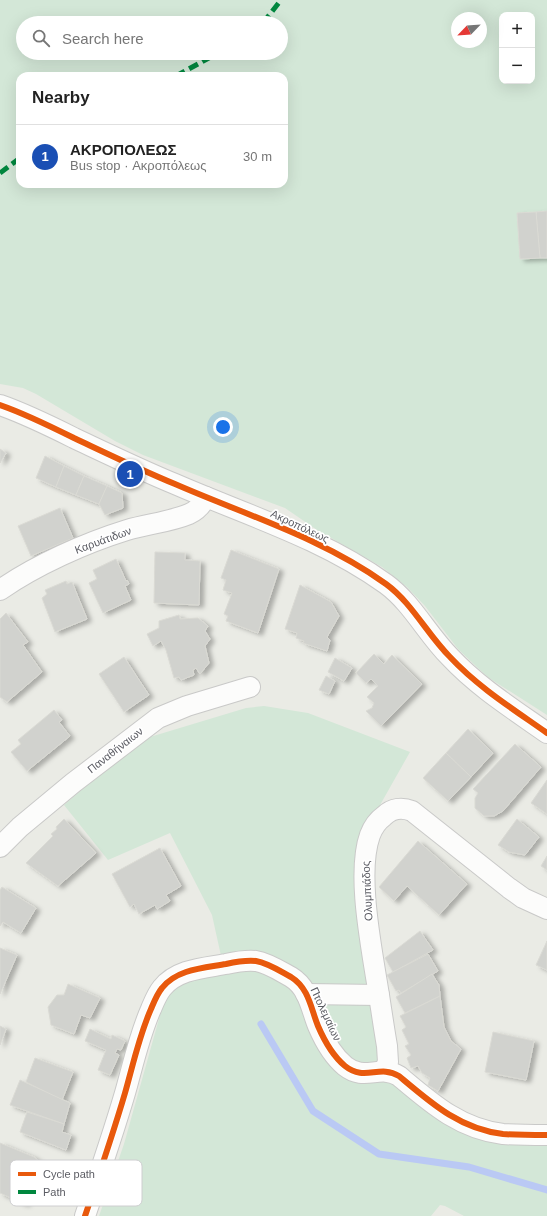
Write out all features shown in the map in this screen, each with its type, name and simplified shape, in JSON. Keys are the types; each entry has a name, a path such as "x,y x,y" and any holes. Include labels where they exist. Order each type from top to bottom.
{"street":[{"name":"Ακροπόλεως","path":"0,405 37,420 131,465 306,538 374,576 401,598 430,635 462,670 492,695 547,733"},
{"name":"Καρυάτιδων","path":"0,590 33,570 86,544 190,513 199,508 206,497"},
{"name":"Παναθήναιων","path":"0,847 20,827 67,788 158,718 186,706 250,686"},
{"name":"Ολυμπιάδος","path":"384,1071 388,1062 388,1053 370,936 365,895 364,867 370,834 377,822 388,812 396,809 403,808 416,814 522,898 547,909"},
{"name":"Πτολεμαίων","path":"103,1160 141,1037 151,1010 162,988 176,977 184,973 241,961 257,961 269,965 293,978 301,986 306,994 322,1034 330,1049 341,1062 351,1070 361,1074 384,1071"},
{"path":"306,994 379,995"},
{"path":"384,1071 399,1076 440,1110 469,1124 487,1131 503,1134 547,1135"},
{"name":"Πτολεμαίων","path":"85,1216 88,1206"}],"green space":[{"path":"0,0 547,0 547,715 489,678 480,670 458,649 425,606 407,587 382,567 317,530 285,508 143,455 115,441 36,394 23,388 0,384"},
{"path":"264,706 308,713 410,752 362,837 396,1086 418,1104 531,1145 547,1146 547,1216 464,1216 440,1205 431,1216 99,1216 102,1206 142,1206 142,1160 118,1160 162,1008 169,995 184,982 201,977 225,974 212,915 170,833 108,860 64,805 145,735 150,737 246,708"}],"building":[{"path":"547,211 547,258 540,258 536,212"},
{"path":"536,212 540,258 520,259 517,213"},
{"path":"0,449 6,453 0,463"},
{"path":"45,456 64,466 56,487 36,478"},
{"path":"64,466 84,476 76,495 56,487"},
{"path":"84,476 107,486 99,504 76,495"},
{"path":"107,486 122,493 123,508 105,515 99,504"},
{"path":"60,508 73,538 31,556 18,526"},
{"path":"231,550 279,569 258,633 226,621 228,616 224,614 232,593 223,590 226,580 221,578"},
{"path":"155,552 185,553 185,560 200,561 199,605 154,603"},
{"path":"116,559 126,581 127,580 129,584 125,586 131,600 103,613 89,583 97,579 93,570"},
{"path":"66,581 67,584 72,582 87,619 55,632 42,598 47,594 45,590"},
{"path":"300,585 331,602 339,616 327,637 330,640 327,651 303,643 304,641 296,638 297,633 285,629"},
{"path":"6,613 28,642 23,645 42,672 7,702 0,697 0,619"},
{"path":"179,615 180,619 198,618 208,626 205,631 210,639 205,646 209,663 200,674 196,668 193,670 194,675 181,680 179,677 174,678 166,650 161,641 153,646 147,634 159,628 159,621"},
{"path":"374,654 384,664 392,655 422,684 381,726 366,711 372,708 374,703 367,697 378,686 371,679 366,683 356,673"},
{"path":"124,657 149,695 124,712 99,674"},
{"path":"335,658 352,668 344,681 328,672"},
{"path":"326,676 335,681 329,694 319,690"},
{"path":"54,710 62,720 59,722 70,736 27,771 11,752 21,744 18,740"},
{"path":"468,729 493,753 471,777 446,753"},
{"path":"515,744 541,767 503,811 494,816 484,816 475,808 475,798 478,793 473,789"},
{"path":"446,753 471,777 448,801 423,778"},
{"path":"547,780 547,814 531,803"},
{"path":"64,819 96,853 58,886 26,863 53,836 51,834 57,829 56,827"},
{"path":"517,819 539,837 525,855 509,852 498,845"},
{"path":"418,841 467,884 439,915 407,886 394,901 379,887"},
{"path":"160,848 181,886 166,895 170,901 157,909 155,905 139,914 134,904 130,907 112,874"},
{"path":"547,856 547,870 541,866"},
{"path":"2,887 36,908 21,933 3,922 0,926 0,890"},
{"path":"420,931 433,950 393,972 385,958"},
{"path":"547,941 547,970 536,965"},
{"path":"0,948 17,955 0,994"},
{"path":"428,954 438,971 401,993 399,990 396,991 387,975"},
{"path":"432,974 439,985 440,996 405,1013 396,997"},
{"path":"68,984 100,998 90,1018 81,1015 74,1034 51,1025 48,1007 57,995 64,995"},
{"path":"440,996 444,1027 451,1041 461,1049 438,1091 428,1085 430,1078 422,1073 418,1066 411,1068 407,1058 411,1055 405,1046 409,1044 402,1030 406,1027 400,1016"},
{"path":"0,1026 6,1029 0,1045"},
{"path":"90,1029 111,1039 112,1035 125,1041 121,1050 117,1049 115,1053 119,1055 110,1075 98,1070 106,1050 85,1041"},
{"path":"493,1032 534,1041 526,1080 485,1072"},
{"path":"35,1058 73,1072 62,1100 26,1082"},
{"path":"20,1080 70,1103 64,1124 10,1105"},
{"path":"27,1112 64,1124 62,1132 71,1135 66,1150 20,1132"},
{"path":"0,1143 34,1157 38,1160 10,1160 10,1197 0,1193"}],"waterway":[{"path":"261,1024 313,1111 379,1154 469,1167 547,1190"}],"marked path":[{"path":"268,16 281,0"},
{"path":"183,72 205,60"},
{"path":"0,173 16,161"}],"cycle path":[{"path":"0,405 38,420 150,473 283,528 336,553 386,584 404,600 434,639 461,668 496,697 547,733"},
{"path":"104,1160 143,1030 156,998 162,988 175,977 191,970 241,961 256,961 269,965 297,982 306,993 318,1026 329,1048 337,1058 352,1071 359,1073 385,1072 399,1076 435,1105 460,1121 473,1127 503,1134 547,1135"},
{"path":"85,1216 88,1206"}],"place":[{"name":"ΑΚΡΟΠΟΛΕΩΣ","path":"130,474"}]}
